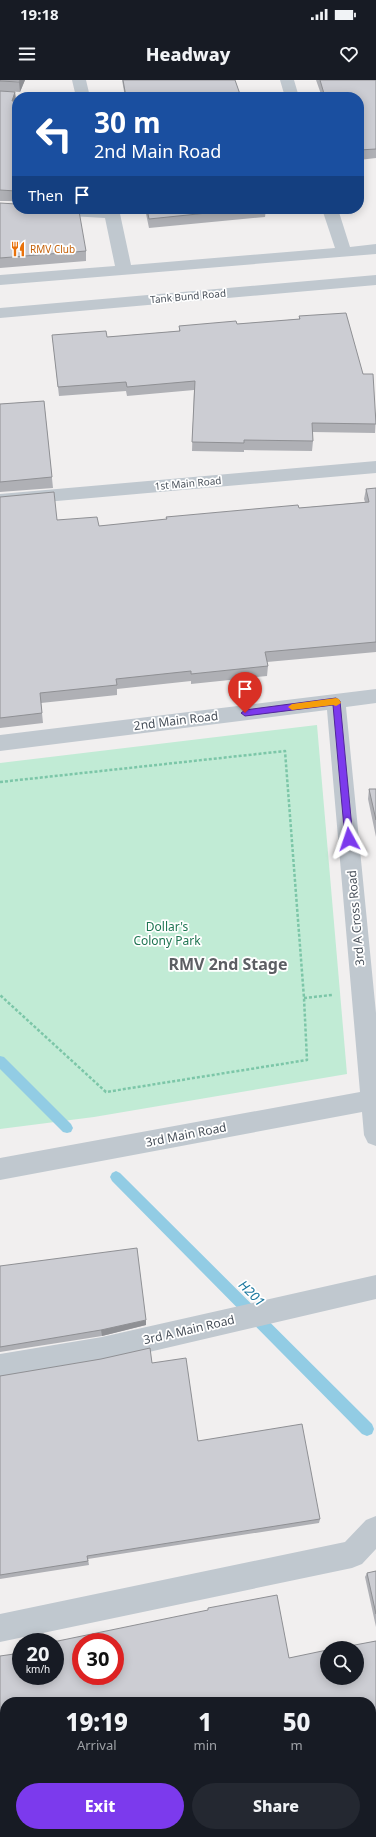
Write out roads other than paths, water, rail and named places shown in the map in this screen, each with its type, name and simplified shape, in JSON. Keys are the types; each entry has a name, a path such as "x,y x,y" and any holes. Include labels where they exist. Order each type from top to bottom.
{"street":[{"path":"79,80 82,92"},
{"path":"286,80 290,92"},
{"path":"111,214 124,270"},
{"path":"332,214 344,252"},
{"path":"0,280 376,249"},
{"name":"Tank Bund Road","path":"0,313 376,280"},
{"name":"1st Main Road","path":"0,500 376,467"},
{"name":"2nd Main Road","path":"0,743 376,696"},
{"name":"3rd A Cross Road","path":"336,701 376,1134"},
{"name":"3rd Main Road","path":"0,1169 373,1100"},
{"name":"3rd A Main Road","path":"0,1367 102,1350 376,1287"},
{"path":"0,1628 352,1554 376,1530"}],"waterway":[{"name":"H201","path":"0,1061 67,1128"},
{"name":"H201","path":"116,1177 367,1429"}],"place":[{"name":"RMV Club","path":"18,249"}],"district":[{"name":"RMV 2nd Stage","path":"228,964"}],"park label":[{"name":"Dollar's Colony Park","path":"167,934"}]}
